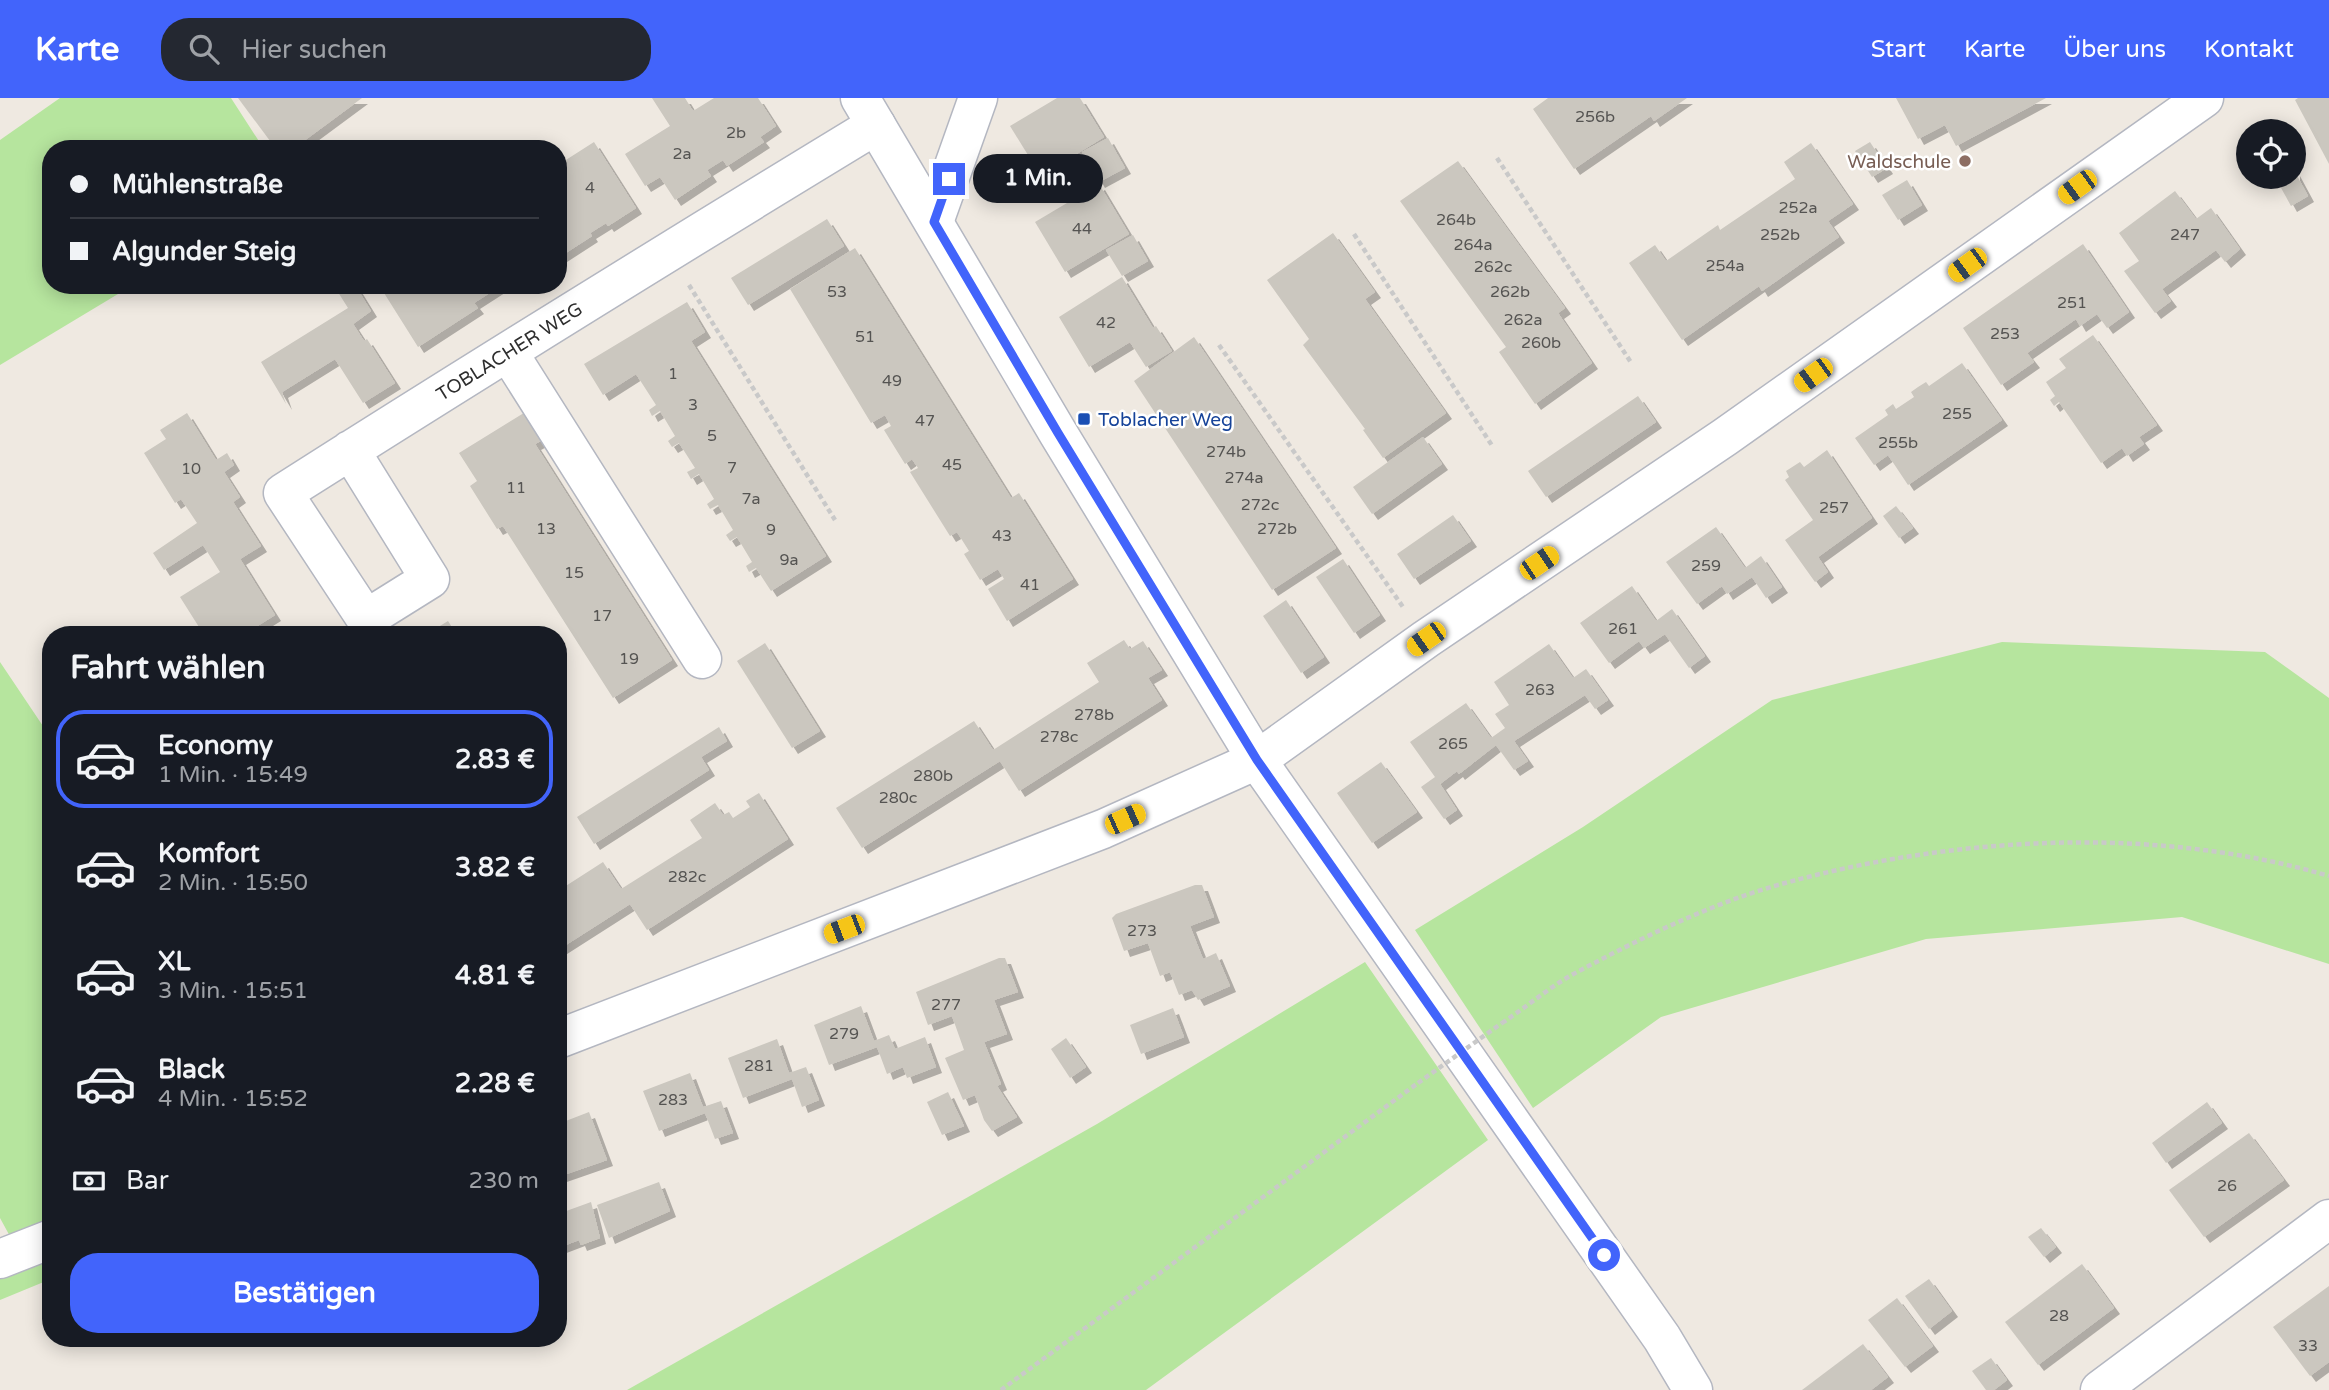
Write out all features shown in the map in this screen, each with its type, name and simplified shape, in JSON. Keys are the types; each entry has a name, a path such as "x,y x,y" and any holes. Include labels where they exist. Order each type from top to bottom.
{"street":[{"path":"934,222 978,98"},
{"path":"567,1036 1103,829 1257,760 1426,639 1725,438 2204,98"},
{"path":"868,112 1058,433 1257,760 1662,1338 1693,1390"},
{"name":"TOBLACHER WEG","path":"350,450 668,252 868,112"},
{"path":"508,352 702,659"},
{"path":"2099,1390 2329,1219"},
{"path":"0,1259 42,1243"}],"path":[{"path":"1497,158 1632,364"},
{"path":"1354,234 1493,447"},
{"path":"668,252 835,520"},
{"path":"1219,345 1426,639"},
{"path":"1001,1390 1418,1083 1578,971 1691,918 1783,883 1892,858 1990,845 2094,841 2202,850 2329,876"}],"green space":[{"path":"60,98 231,98 258,140 42,140 42,294 118,294 0,365 0,140"},
{"path":"2002,642 2265,652 2329,698 2329,964 2182,917 1926,939 1661,1017 1533,1108 1415,930 1583,827 1772,700"},
{"path":"0,662 42,725 42,1283 0,1300 0,1259 18,1251 0,1218"},
{"path":"1365,962 1488,1140 1146,1390 627,1390 1097,1124"}],"building":[{"path":"238,98 362,98 305,140 269,140"},
{"path":"652,98 685,98 693,111 714,98 758,98 776,126 760,137 764,142 727,166 723,160 707,170 711,176 675,200 660,177 645,186 625,154 670,126"},
{"path":"1057,98 1080,98 1104,137 1041,176 1010,126"},
{"path":"1548,98 1687,98 1654,121 1651,116 1574,169 1533,109"},
{"path":"1896,98 2046,98 1956,146 1945,125 1918,139"},
{"path":"2329,98 2329,164 2306,119 2295,100"},
{"path":"1108,138 1125,168 1099,182 1082,152"},
{"path":"594,142 636,208 608,226 606,223 590,233 592,236 567,252 567,159"},
{"path":"1870,142 1887,168 1872,177 1855,151"},
{"path":"1811,143 1853,204 1828,221 1839,237 1762,291 1759,286 1682,340 1629,263 1655,245 1666,261 1718,225 1720,230 1795,179 1784,162"},
{"path":"1458,161 1565,308 1558,313 1592,363 1535,404 1499,352 1506,347 1400,201"},
{"path":"1907,180 1922,205 1898,220 1882,195"},
{"path":"1099,184 1129,234 1065,272 1035,222"},
{"path":"2282,189 2304,189 2308,196 2291,206"},
{"path":"2175,191 2196,219 2211,208 2240,249 2225,262 2216,250 2162,289 2171,301 2155,313 2124,271 2139,261 2119,233"},
{"path":"827,219 844,246 748,305 731,278"},
{"path":"1333,233 1375,292 1365,299 1446,413 1383,458 1303,345 1309,339 1267,280"},
{"path":"1133,235 1148,261 1122,276 1106,250"},
{"path":"2083,244 2129,312 2107,328 2097,314 2080,326 2076,319 2027,353 2034,362 2001,385 1963,328"},
{"path":"855,248 1011,498 1019,493 1073,579 1007,621 988,589 1004,579 998,569 980,580 964,554 969,551 957,532 950,536 910,472 918,468 912,459 905,464 884,430 891,426 885,415 871,423 790,289"},
{"path":"1122,277 1153,328 1156,326 1172,351 1146,367 1130,342 1089,367 1059,317"},
{"path":"339,294 361,294 371,311 353,324 364,341 367,339 395,383 363,403 335,359 282,392 286,404 261,362 348,308"},
{"path":"385,294 488,294 474,303 478,308 418,347"},
{"path":"687,302 705,332 691,341 826,556 771,591 756,568 749,572 746,566 752,562 737,537 730,541 726,535 733,530 718,505 710,509 707,504 714,499 699,474 691,479 687,472 695,468 679,443 672,447 668,441 675,436 660,411 652,416 649,410 656,405 636,374 603,395 584,364"},
{"path":"2093,335 2157,425 2139,437 2144,444 2127,456 2122,448 2101,463 2059,402 2054,406 2050,400 2055,396 2046,382 2066,368 2059,359"},
{"path":"1194,337 1336,548 1272,590 1134,381"},
{"path":"1962,363 2002,420 1908,485 1888,455 1874,465 1855,438 1888,415 1885,410 1893,404 1896,409 1914,397 1911,392 1918,387 1926,382 1929,386"},
{"path":"1638,396 1656,422 1546,497 1528,471"},
{"path":"532,408 550,436 535,444 672,660 613,698 503,526 497,529 470,486 477,481 459,453"},
{"path":"187,413 216,460 227,453 234,465 224,472 240,497 233,502 261,546 240,559 275,615 257,626 198,626 180,597 220,572 203,545 164,570 153,553 197,523 181,499 175,503 144,453 166,439 160,430"},
{"path":"1423,437 1442,464 1372,514 1353,487"},
{"path":"1827,450 1872,518 1818,557 1828,572 1815,582 1785,540 1813,520 1785,480 1789,477 1786,471 1800,462 1804,467"},
{"path":"1896,506 1913,528 1899,538 1883,516"},
{"path":"1453,515 1471,541 1414,579 1397,554"},
{"path":"1716,527 1745,568 1761,556 1782,587 1766,598 1752,577 1727,594 1722,586 1697,604 1666,562"},
{"path":"1343,559 1380,615 1354,633 1316,577"},
{"path":"1632,586 1656,621 1672,609 1705,656 1689,668 1665,634 1644,648 1639,641 1609,663 1580,623"},
{"path":"1286,600 1324,657 1301,673 1263,616"},
{"path":"1124,640 1130,649 1143,641 1162,670 1148,678 1162,700 1019,791 1000,761 862,848 836,808 974,721 993,750 1099,682 1087,663"},
{"path":"765,643 820,731 792,748 737,661"},
{"path":"1549,644 1573,678 1586,669 1608,700 1595,709 1585,695 1514,741 1528,761 1514,770 1496,745 1459,774 1457,771 1440,784 1457,810 1444,819 1421,787 1435,777 1410,742 1466,703 1491,738 1505,728 1495,714 1509,705 1494,682"},
{"path":"719,727 727,741 701,757 709,770 594,844 577,817"},
{"path":"1381,762 1417,812 1372,843 1337,793"},
{"path":"759,793 788,839 647,930 630,904 567,944 567,885 603,862 621,889 702,838 690,820 715,803 723,815 729,812 733,818 750,807 746,801"},
{"path":"1195,885 1202,885 1214,917 1190,926 1203,959 1216,953 1230,986 1198,1000 1192,990 1179,995 1170,972 1160,976 1148,943 1124,951 1112,918 1116,914"},
{"path":"999,958 1005,958 1018,992 994,1000 1007,1034 984,1042 1001,1084 997,1086 1017,1117 992,1131 984,1120 975,1095 963,1100 945,1058 964,1050 952,1016 928,1025 916,992"},
{"path":"861,1006 874,1041 889,1035 895,1049 925,1037 936,1067 907,1078 903,1067 887,1074 877,1047 829,1065 814,1025"},
{"path":"1173,1008 1184,1037 1141,1054 1130,1025"},
{"path":"1066,1038 1086,1067 1070,1078 1051,1049"},
{"path":"777,1039 789,1073 806,1067 819,1100 802,1107 792,1079 743,1098 728,1058"},
{"path":"690,1073 703,1107 721,1101 733,1133 715,1139 705,1113 659,1131 643,1091"},
{"path":"948,1092 964,1126 942,1135 927,1102"},
{"path":"2207,1102 2222,1123 2166,1163 2152,1143"},
{"path":"589,1112 607,1160 567,1174 567,1121"},
{"path":"2249,1133 2284,1180 2204,1237 2169,1190"},
{"path":"659,1182 670,1211 609,1238 597,1205"},
{"path":"591,1202 600,1238 581,1245 579,1240 567,1245 567,1211"},
{"path":"2041,1228 2056,1247 2044,1257 2028,1237"},
{"path":"2082,1264 2114,1308 2038,1365 2005,1322"},
{"path":"1929,1279 1952,1311 1929,1329 1905,1296"},
{"path":"2329,1286 2329,1362 2310,1376 2273,1327"},
{"path":"1897,1298 1933,1346 1905,1367 1868,1320"},
{"path":"1863,1344 1888,1377 1871,1390 1802,1390"},
{"path":"1991,1358 2007,1380 1994,1390 1986,1390 1972,1371"}],"place":[{"name":"Waldschule","path":"1965,161"},
{"name":"Toblacher Weg","path":"1084,419"}],"route":[{"path":"949,179 934,222 1058,433 1257,760 1399,967 1604,1255"}]}
